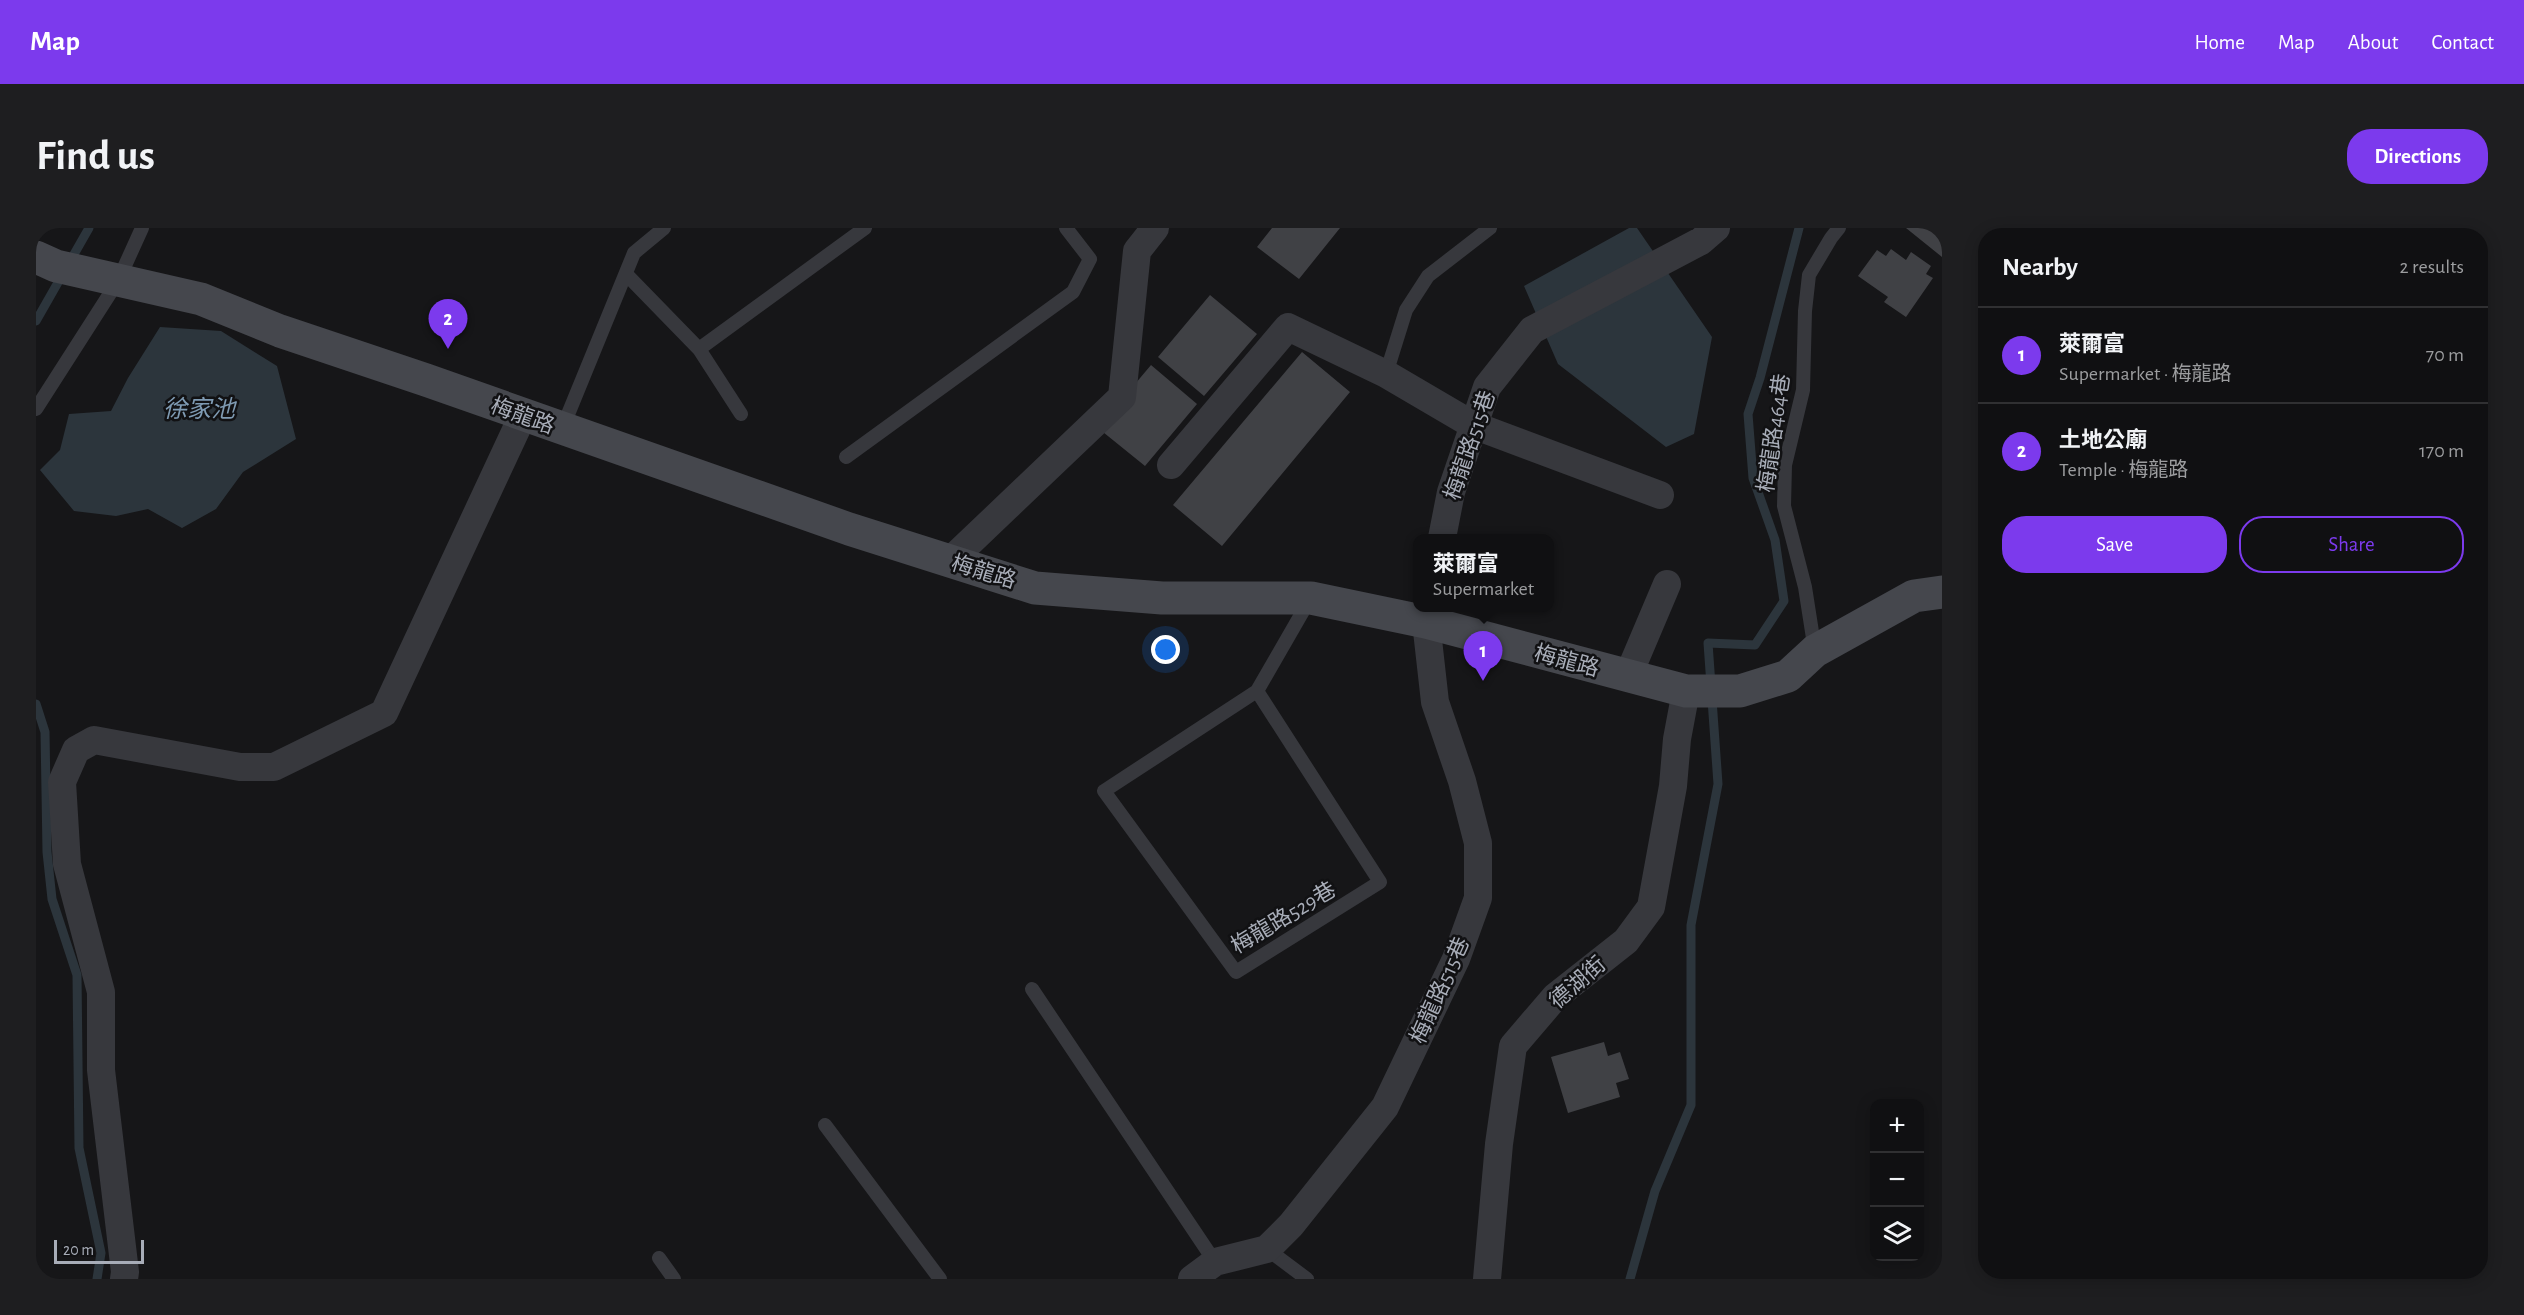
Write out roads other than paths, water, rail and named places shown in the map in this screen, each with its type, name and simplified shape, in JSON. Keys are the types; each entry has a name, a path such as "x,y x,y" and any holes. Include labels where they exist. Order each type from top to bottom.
{"street":[{"path":"950,561 1122,397 1137,251 1155,228"},
{"name":"梅龍路515巷","path":"1443,534 1451,492 1487,387 1532,330 1708,235"},
{"name":"梅龍路","path":"59,265 118,281 201,299 280,331 849,529 1035,588 1162,598 1311,598 1413,612"},
{"path":"1172,465 1288,327 1386,374 1473,425 1659,495"},
{"path":"124,1279 101,1070 101,992 67,864 62,782 76,750 94,740 240,767 274,767 384,713 523,415"},
{"path":"1628,676 1667,584"},
{"name":"梅龍路","path":"1428,614 1628,676 1689,691 1740,691 1788,676 1815,651 1914,596 1942,592"},
{"name":"梅龍路515巷","path":"1267,1249 1291,1225 1385,1107 1456,958 1478,898 1478,843 1462,781 1435,702 1428,614"},
{"name":"德湖街","path":"1487,1279 1499,1143 1513,1046 1555,997 1626,941 1651,907 1673,786 1677,739 1689,691"},
{"path":"1192,1279 1215,1262 1267,1249"}],"lane":[{"path":"36,409 118,281 142,228"},
{"path":"562,429 634,253 664,228"},
{"path":"699,349 865,228"},
{"path":"846,458 1073,292 1090,259 1066,228"},
{"path":"1386,374 1406,310 1428,276 1490,228"},
{"name":"梅龍路464巷","path":"1815,651 1805,587 1784,506 1785,465 1803,390 1809,275 1839,228"},
{"path":"626,274 699,349 741,414"},
{"name":"梅龍路529巷","path":"1257,691 1380,882 1236,972 1104,791 1257,691 1311,598"},
{"path":"1032,989 1215,1262"},
{"path":"825,1125 940,1279"},
{"path":"1267,1249 1307,1279"},
{"path":"659,1258 674,1279"}],"water":[{"path":"1629,228 1637,228 1712,337 1694,434 1666,447 1558,364 1524,286"},
{"name":"徐家池","path":"160,327 221,331 277,366 296,439 243,472 216,509 182,528 148,509 116,516 74,511 40,470 60,450 69,414 111,411 128,378"}],"waterway":[{"path":"36,321 89,228"},
{"path":"1630,1279 1655,1191 1691,1105 1691,925 1718,784 1708,643 1755,645 1784,601 1775,540 1753,478 1748,414 1760,378 1799,228"},
{"path":"36,704 45,732 47,852 52,899 77,975 79,1148 101,1253 97,1279"}],"place":[{"name":"土地公廟","path":"448,349"},
{"name":"萊爾富","path":"1483,681"}]}
